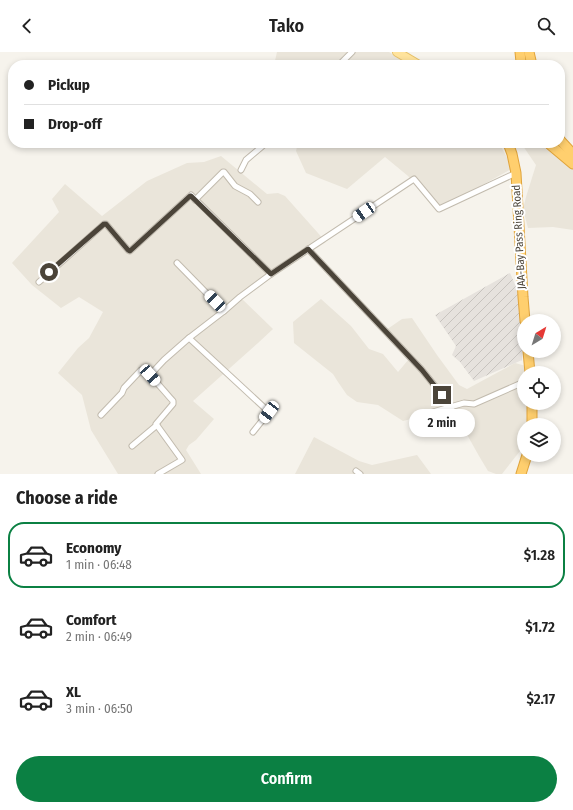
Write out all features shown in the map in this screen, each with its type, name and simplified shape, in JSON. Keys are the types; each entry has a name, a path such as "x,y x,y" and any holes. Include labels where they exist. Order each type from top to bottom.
{"highway":[{"path":"565,145 573,154"},
{"name":"JAA-Bay Pass Ring Road","path":"510,148 516,173 524,314"},
{"path":"512,154 514,148"},
{"path":"554,148 573,164"},
{"path":"521,474 525,462"}],"main road":[{"path":"397,52 411,60"}],"street":[{"path":"344,60 352,52"},
{"path":"241,170 246,160 260,148"},
{"path":"195,200 224,172 235,186 250,194 258,202"},
{"path":"150,375 164,360 189,338 240,297 318,242 414,179 439,209 516,173"},
{"path":"39,282 103,224 106,224 130,251 190,196 271,274"},
{"path":"308,249 422,370 452,407"},
{"path":"177,263 224,311"},
{"path":"189,338 269,412 253,432"},
{"path":"101,414 122,393 124,388 141,370 144,370 150,375 174,403 157,422 157,425 132,446"},
{"path":"419,416 464,403 474,404 517,385"},
{"path":"157,425 182,460 158,474"}],"shaded area":[{"path":"277,52 389,52 402,60 275,60"},
{"path":"297,148 502,148 513,168 439,209 408,176 385,157 347,189 306,173 296,151"},
{"path":"524,148 544,148 573,167 573,230 553,227 528,228 523,209 536,165"},
{"path":"221,156 267,194 278,193 285,196 326,242 241,298 273,329 193,401 214,419 186,450 201,474 118,474 91,430 82,395 58,373 78,348 89,338 103,312 79,297 61,308 32,285 12,263 59,212 52,199 65,184 102,216 147,181 187,163 204,162"},
{"path":"510,273 521,298 523,314 517,314 517,358 522,358 522,360 474,381 460,362 452,355 456,346 435,315"},
{"path":"321,299 351,326 369,349 383,354 398,372 409,359 386,330 402,319 412,318 459,385 467,389 515,363 526,366 517,366 517,410 529,410 529,412 529,418 517,418 517,455 502,474 496,474 488,471 453,412 443,411 403,421 378,405 357,402 347,395 333,374 294,343 293,322"},
{"path":"314,437 359,461 372,465 417,455 431,474 295,474"}],"route":[{"path":"49,272 103,224 106,224 130,251 191,196 271,274 308,249 422,370 442,395"}]}
